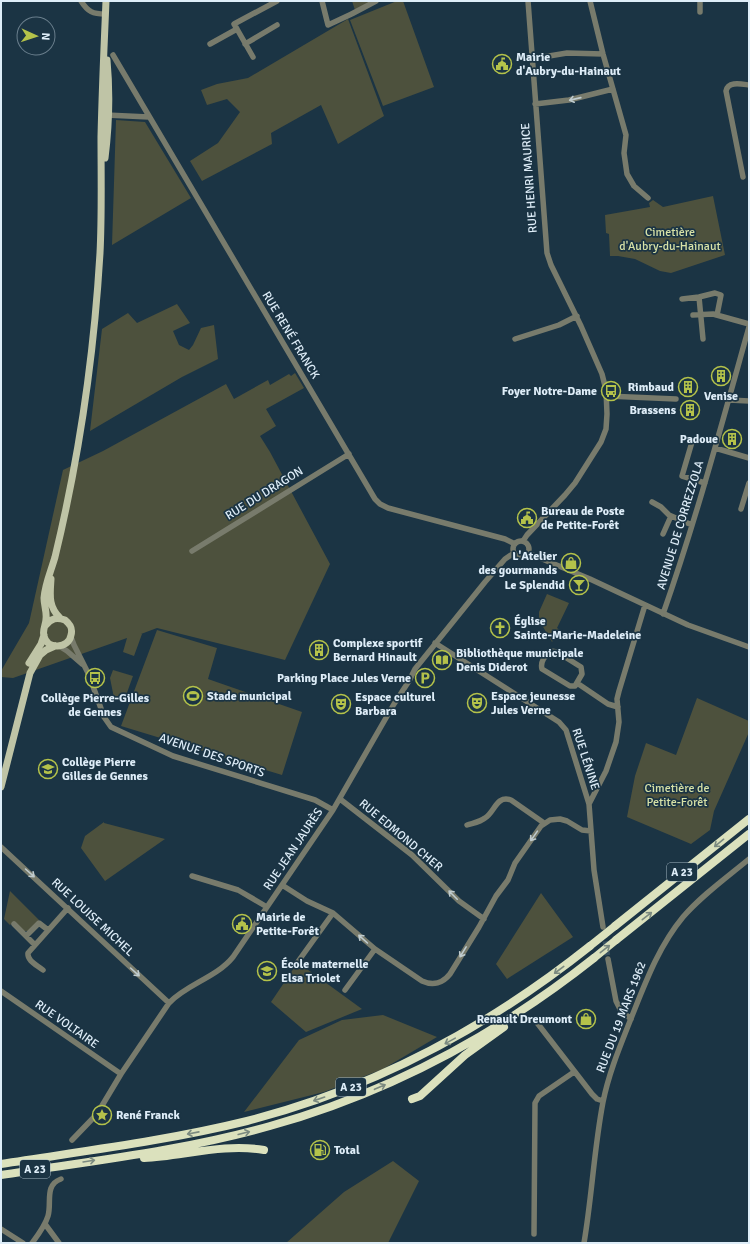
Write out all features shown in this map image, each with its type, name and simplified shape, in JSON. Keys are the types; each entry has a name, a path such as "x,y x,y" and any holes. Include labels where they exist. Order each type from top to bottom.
{"highway":[{"name":"A 23","path":"1,1164 192,1133 254,1119 336,1094 399,1067 467,1031 521,997 590,946 749,819"},
{"name":"A 23","path":"1,1175 224,1138 275,1125 329,1108 388,1084 470,1042 557,987 749,834"},
{"path":"412,1099 420,1096 461,1059 503,1027 522,1010"},
{"path":"109,1158 147,1158 234,1148 253,1148 264,1150"}],"main road":[{"path":"1,768 25,672 41,644 44,635 46,625 46,586 51,573 69,490 87,388 98,284 102,192 107,142 105,115 108,76 105,41 106,1"},
{"path":"1,787 30,673 40,655 46,650 66,643 71,637 72,630 70,625 54,612 51,604 51,573"},
{"path":"46,625 51,620 60,618"},
{"path":"44,635 47,642 57,646"}],"street":[{"path":"81,1 90,12 105,14"},
{"path":"253,57 234,24 277,1"},
{"path":"322,1 328,25 357,12 376,1"},
{"name":"RUE HENRI MAURICE","path":"523,541 568,492 599,447 606,429 608,410 607,396 603,379 577,316 546,253 528,1"},
{"path":"590,1 626,135 624,153 627,174 634,186 648,198"},
{"path":"700,1 700,12"},
{"path":"245,44 277,25"},
{"path":"210,44 237,29"},
{"path":"531,59 567,53 603,54"},
{"name":"RUE RENÉ FRANCK","path":"112,55 375,499 382,506 505,539 515,544"},
{"path":"743,177 726,91 730,84 749,85"},
{"path":"535,104 573,100 613,89"},
{"path":"105,115 149,117"},
{"path":"682,298 699,297 714,293 721,295 717,315"},
{"path":"699,297 703,339"},
{"path":"694,315 710,313 749,325"},
{"path":"514,339 559,325 577,316"},
{"name":"AVENUE DE CORREZZOLA","path":"663,614 705,482 749,325"},
{"path":"607,396 676,399"},
{"path":"729,400 749,401"},
{"path":"692,442 682,476 705,482"},
{"path":"715,448 749,458"},
{"name":"RUE DU DRAGON","path":"192,551 349,454"},
{"path":"740,509 749,483"},
{"path":"652,502 671,516 692,525"},
{"path":"663,534 671,516"},
{"path":"519,541 523,541 528,546 528,552 522,557 518,556 514,553 513,548 519,541"},
{"path":"528,552 693,627 749,647"},
{"name":"RUE JEAN JAURÈS","path":"72,1140 95,1117 121,1074 169,1003 176,996 209,977 228,963 248,937 340,799 409,681 414,669 500,565 514,553"},
{"path":"589,804 604,776 613,751 619,726 619,691 645,606"},
{"name":"AVENUE DES SPORTS","path":"71,637 85,667 104,717 107,723 113,728 169,754 315,800 333,810"},
{"name":"RUE LÉNINE","path":"435,643 563,726 568,732 589,804 594,870 603,926"},
{"path":"57,646 74,657 85,667"},
{"path":"555,651 581,667 582,674 577,683 575,686 570,686 543,670 541,667 542,663 548,653 555,651"},
{"path":"577,683 608,704 618,707"},
{"name":"RUE EDMOND CHER","path":"340,799 412,855 459,901 484,919"},
{"path":"467,825 486,818 499,801 505,799 511,800 544,824"},
{"path":"282,885 307,901 333,913 375,949 422,981 431,984 442,982 448,976 484,919 496,896 508,880 515,862 544,824 550,820 560,819 567,821 582,830 591,831"},
{"name":"RUE LOUISE MICHEL","path":"1,847 169,1003"},
{"name":"RUE DU 19 MARS 1962","path":"584,1243 603,1101 611,1070 653,965 674,929 701,899 749,859"},
{"path":"192,876 235,889 267,907"},
{"path":"43,970 30,961 28,957 29,951 68,908"},
{"path":"297,963 333,913"},
{"path":"26,936 39,923 48,930"},
{"path":"14,924 34,945"},
{"path":"345,990 375,949"},
{"path":"608,959 616,1001 619,1008 631,1019"},
{"name":"RUE VOLTAIRE","path":"1,991 121,1074"},
{"path":"538,1024 594,1097 603,1101"},
{"path":"534,1234 535,1103 539,1096 574,1072"},
{"path":"32,1243 45,1224 49,1212 50,1192 54,1184 61,1179"},
{"path":"45,1224 59,1243"},
{"path":"1,1229 23,1243"}],"green space":[{"path":"352,1 371,1 355,10"},
{"path":"397,1 403,1 434,87 383,106 350,20"},
{"path":"348,19 384,116 338,144 321,105 271,133 272,144 202,181 190,161 218,143 240,112 227,99 207,105 201,90 217,84 248,78"},
{"path":"116,120 145,122 191,198 112,245"},
{"name":"Cimetière d'Aubry-du-Hainaut","path":"713,196 725,255 671,273 660,271 635,259 610,256 609,234 606,233 605,215 650,207 649,203 653,200 663,207"},
{"path":"177,304 190,323 173,331 179,345 189,350 201,328 214,325 218,359 182,377 90,431 102,329 128,313 137,323"},
{"path":"295,373 304,388 266,409 276,426 260,436 330,564 285,660 157,628 141,634 134,656 123,652 127,638 13,678 1,677 1,671 29,623 63,470 103,451 226,384 234,399 268,380 270,385 289,374 291,376"},
{"path":"547,594 569,603 557,628 560,630 552,642 539,620 539,612"},
{"name":"Stade municipal","path":"157,630 217,648 208,679 302,712 282,775 121,726"},
{"path":"113,670 133,676 124,701 114,698 110,678"},
{"name":"Cimetière de Petite-Forêt","path":"697,698 749,721 749,732 714,811 710,830 691,844 627,817 635,776 646,743 676,755"},
{"path":"104,822 165,839 105,881 81,848 85,836"},
{"path":"10,891 39,920 28,931 24,931 13,922 10,925 4,919"},
{"path":"541,893 573,937 507,979 496,964"},
{"path":"300,964 362,1009 306,1032 271,1002 296,965"},
{"path":"383,1015 437,1037 383,1069 324,1092 244,1112 299,1040 342,1020"},
{"path":"393,1161 419,1181 388,1243 286,1243 344,1192"}],"tunnel":[{"path":"604,933 608,959"}],"place":[{"name":"Mairie d'Aubry-du-Hainaut","path":"502,64"},
{"name":"Venise","path":"721,376"},
{"name":"Rimbaud","path":"688,387"},
{"name":"Foyer Notre-Dame","path":"611,391"},
{"name":"Brassens","path":"690,410"},
{"name":"Padoue","path":"732,439"},
{"name":"Bureau de Poste de Petite-Forêt","path":"527,518"},
{"name":"L'Atelier des gourmands","path":"571,563"},
{"name":"Le Splendid","path":"579,585"},
{"name":"Église Sainte-Marie-Madeleine","path":"500,628"},
{"name":"Complexe sportif Bernard Hinault","path":"319,650"},
{"name":"Bibliothèque municipale Denis Diderot","path":"442,660"},
{"name":"Collège Pierre-Gilles de Gennes","path":"95,678"},
{"name":"Parking Place Jules Verne","path":"425,678"},
{"name":"Stade municipal","path":"193,696"},
{"name":"Espace jeunesse Jules Verne","path":"477,703"},
{"name":"Espace culturel Barbara","path":"341,704"},
{"name":"Collège Pierre Gilles de Gennes","path":"48,769"},
{"name":"Mairie de Petite-Forêt","path":"242,924"},
{"name":"École maternelle Elsa Triolet","path":"267,971"},
{"name":"Renault Dreumont","path":"586,1019"},
{"name":"René Franck","path":"102,1115"},
{"name":"Total","path":"320,1150"}]}
